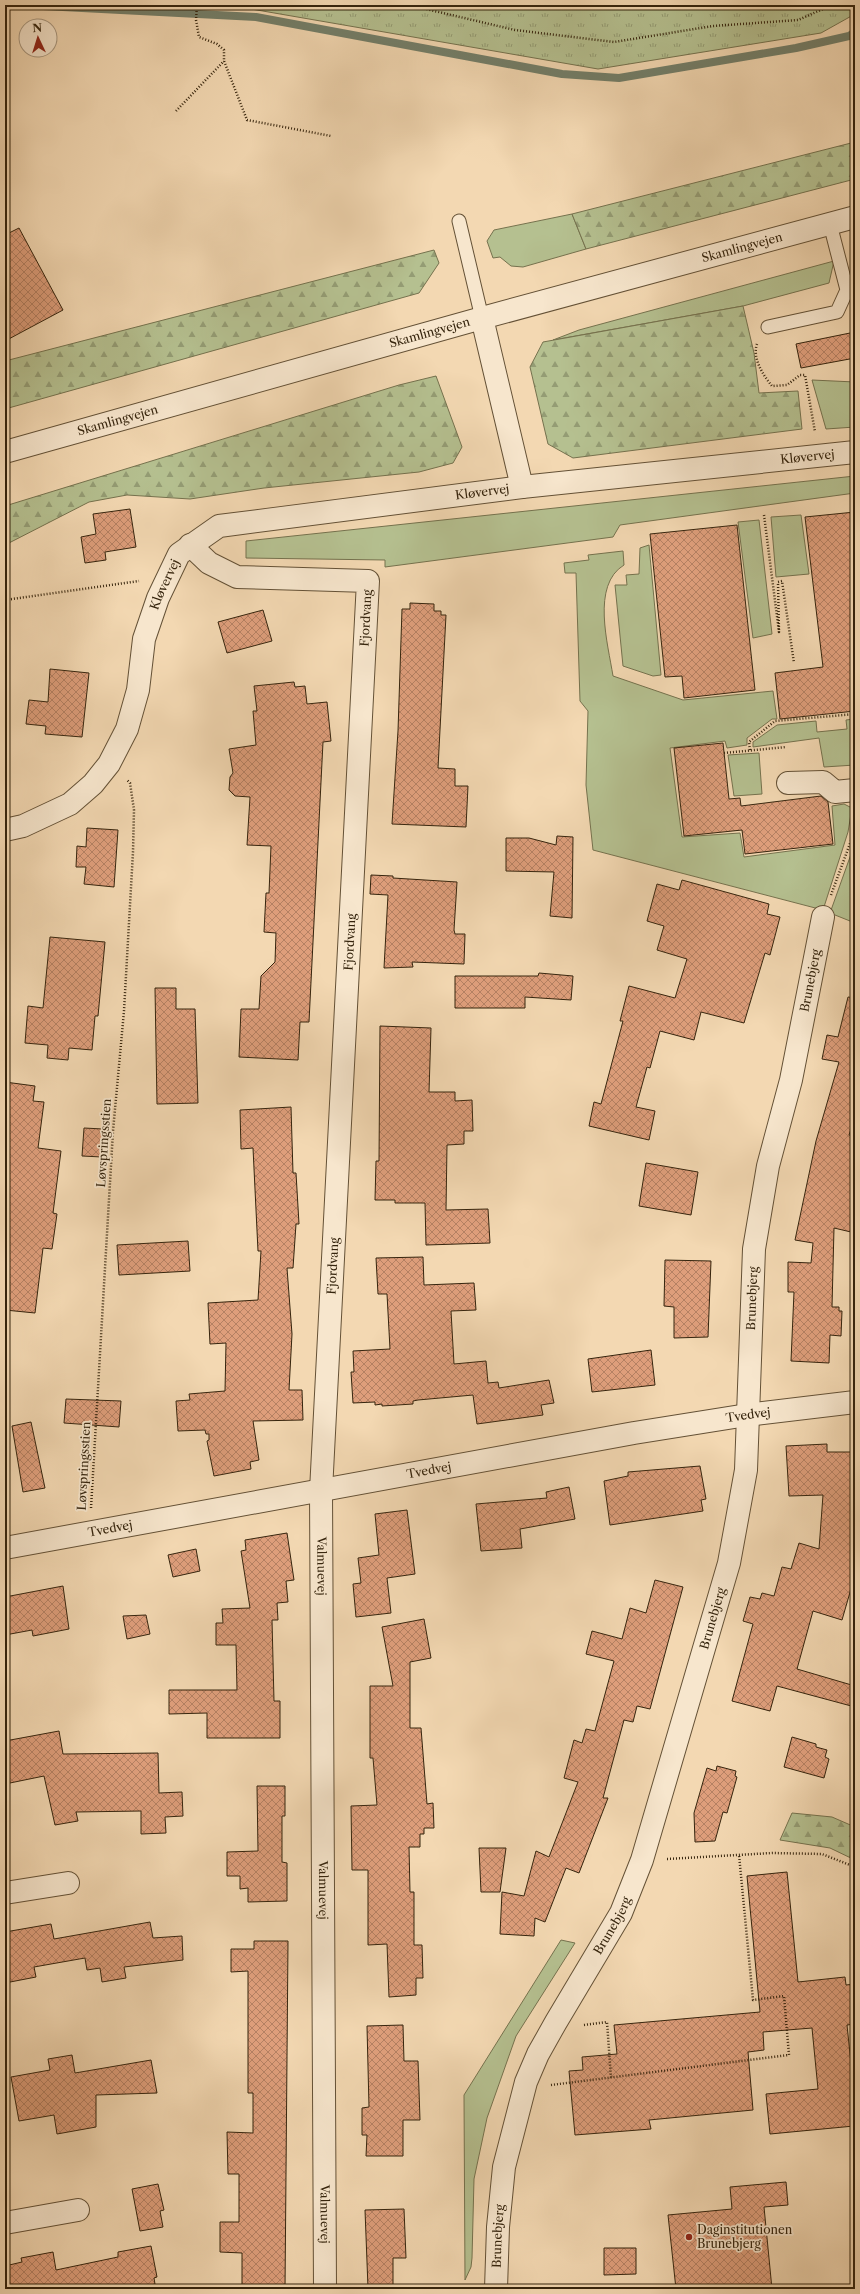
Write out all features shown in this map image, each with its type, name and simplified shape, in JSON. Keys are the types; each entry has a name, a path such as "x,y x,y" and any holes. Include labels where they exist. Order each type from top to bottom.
{"street":[{"name":"Skamlingvejen","path":"5,452 482,318 855,217"},
{"name":"Kløvervej","path":"482,318 522,487"},
{"name":"Kløvervej","path":"5,830 23,826 70,804 93,784 109,764 127,729 138,690 144,639 158,598 166,580 179,554 190,545 220,526 522,487 855,452"},
{"name":"Fjordvang","path":"190,545 209,563 237,577 368,581 321,1491"},
{"path":"788,783 823,782 835,792 855,790"},
{"name":"Brunebjerg","path":"496,2289 498,2227 504,2167 526,2082 538,2054 621,1913 642,1860 729,1563 746,1470 754,1249 768,1166 791,1080 823,918"},
{"name":"Tvedvej","path":"5,1548 626,1435 747,1415 855,1402"},
{"name":"Valmuevej","path":"321,1491 325,2289"},
{"path":"5,1893 68,1883"},
{"path":"5,2223 78,2210"}],"lane":[{"path":"459,221 482,318"},
{"path":"768,328 837,312 847,290 830,224"}],"path":[{"path":"197,5 196,20 199,37 217,44 224,50 224,61 246,120 331,136"},
{"path":"409,5 515,30 614,42 713,26 798,20 832,5"},
{"path":"176,111 224,61"},
{"path":"768,328 759,336 755,350 763,376 772,386 787,385 800,375 805,375 820,456"},
{"path":"764,515 779,632 778,582 782,581 794,663"},
{"path":"5,600 136,581 166,580"},
{"path":"750,750 749,742 775,721 855,714"},
{"path":"724,753 786,747"},
{"name":"Løvspringsstien","path":"90,1533 98,1358 113,1131 124,1011 134,810 130,783 109,764"},
{"path":"823,918 855,830"},
{"path":"642,1860 739,1854 822,1854 855,1867"},
{"path":"526,2082 546,2086 788,2055 784,1996 753,2000 739,1854"},
{"path":"556,2022 581,2026 607,2022 611,2078"}],"green space":[{"path":"228,5 855,5 855,14 821,33 598,69"},
{"path":"855,142 855,179 586,249 572,214"},
{"path":"572,214 586,249 523,267 511,266 500,257 493,258 487,241 494,230"},
{"path":"434,250 439,263 419,293 5,409 5,361"},
{"path":"834,261 829,283 743,306 553,340 579,330"},
{"path":"743,306 754,353 759,393 798,391 802,429 573,458 548,444 530,367 543,342"},
{"path":"436,376 462,447 453,463 419,472 264,488 190,499 127,495 89,502 5,545 5,506 399,385"},
{"path":"812,380 855,382 855,427 826,429"},
{"path":"855,476 855,493 620,525 613,537 385,567 385,560 246,558 246,541"},
{"path":"801,515 809,574 776,577 771,517"},
{"path":"759,520 772,634 753,638 738,522"},
{"path":"649,545 661,675 653,676 623,666 615,585 627,585 626,575 639,574 640,548"},
{"path":"623,551 624,565 614,574 608,586 605,600 604,616 613,676 683,700 773,691 777,719 772,719 747,738 747,745 727,748 725,741 670,748 682,837 740,833 744,857 835,845 832,806 844,804 852,808 848,832 823,910 593,850 586,785 588,711 580,701 576,573 565,573 564,563 589,560 588,555"},
{"path":"854,719 855,765 824,767 819,738 753,747 753,742 777,725 816,721 817,732 847,729 846,720"},
{"path":"759,753 762,794 734,796 728,755"},
{"path":"855,843 855,923 830,913"},
{"path":"792,1813 832,1817 855,1827 855,1860 830,1848 780,1840"},
{"path":"561,1940 575,1943 516,2036 487,2118 474,2179 472,2258 471,2267 465,2280 464,2095"}],"building":[{"path":"19,228 63,310 5,341 5,235"},
{"path":"855,332 855,358 801,368 796,344"},
{"path":"130,509 136,547 105,552 106,560 85,563 81,537 96,534 93,514"},
{"path":"855,512 855,711 780,719 775,673 823,667 805,517"},
{"path":"737,525 755,690 684,698 682,676 665,677 650,534"},
{"path":"410,603 434,604 434,611 441,611 441,615 446,615 438,768 455,769 455,786 468,786 466,827 392,824 398,731 402,609 410,609"},
{"path":"263,610 272,641 227,653 218,622"},
{"path":"50,669 89,673 82,737 45,734 46,726 26,724 29,700 48,702"},
{"path":"294,682 295,687 305,686 307,704 327,702 331,741 323,742 309,1022 300,1022 298,1060 239,1057 241,1009 259,1009 261,976 275,962 276,933 264,932 266,893 269,893 271,846 247,845 250,797 235,796 229,790 230,777 233,773 229,749 256,745 253,711 257,711 254,686"},
{"path":"723,743 729,799 740,798 741,806 821,796 828,802 833,844 745,854 742,830 684,836 674,748"},
{"path":"87,828 118,830 114,887 84,884 86,867 76,867 77,846 86,847"},
{"path":"557,836 573,837 572,918 550,916 554,872 506,871 506,838 529,838 556,845"},
{"path":"371,875 393,876 393,878 457,882 454,930 455,934 465,934 464,964 412,962 413,967 384,968 388,895 370,894"},
{"path":"682,880 769,904 767,914 780,917 770,955 765,953 744,1023 701,1012 694,1040 660,1031 650,1068 647,1067 636,1107 655,1111 649,1140 589,1126 594,1102 601,1104 623,1021 620,1021 629,986 675,998 687,959 657,950 664,926 647,921 657,884 679,890"},
{"path":"50,937 105,942 98,1016 95,1016 92,1050 69,1048 68,1060 47,1058 48,1045 25,1043 28,1006 43,1008"},
{"path":"539,973 573,976 571,1000 525,997 525,1008 455,1008 455,976 538,976"},
{"path":"155,988 176,988 176,1009 195,1009 198,1103 157,1104"},
{"path":"848,997 855,998 855,1116 849,1135 855,1136 855,1212 851,1232 834,1228 832,1307 839,1307 839,1311 842,1311 841,1336 830,1335 829,1363 791,1361 794,1292 788,1292 788,1262 811,1263 813,1243 795,1240 816,1141 839,1062 822,1059 827,1035 838,1037"},
{"path":"380,1026 431,1028 429,1092 455,1092 455,1101 472,1100 473,1131 464,1131 464,1144 447,1145 446,1210 488,1209 490,1243 426,1245 425,1203 395,1203 395,1200 375,1200 376,1161 379,1161"},
{"path":"5,1082 35,1086 33,1101 44,1102 38,1148 61,1151 53,1213 57,1214 52,1249 43,1248 35,1313 5,1310"},
{"path":"291,1107 293,1173 296,1173 299,1224 296,1224 293,1268 287,1268 292,1334 289,1390 302,1390 303,1420 253,1421 259,1460 250,1462 251,1469 214,1476 207,1441 209,1440 209,1434 206,1434 205,1430 178,1431 176,1401 190,1400 189,1394 225,1391 226,1343 210,1344 208,1303 258,1300 261,1251 258,1251 253,1148 241,1149 240,1110"},
{"path":"84,1128 103,1129 102,1157 82,1156"},
{"path":"646,1163 698,1172 691,1215 639,1206"},
{"path":"188,1241 190,1271 119,1275 117,1245"},
{"path":"423,1257 424,1285 474,1283 476,1310 451,1311 454,1364 486,1361 488,1383 498,1382 499,1388 549,1380 554,1403 541,1405 543,1415 477,1424 473,1395 418,1400 413,1401 413,1404 382,1406 382,1404 375,1405 375,1402 353,1403 351,1372 354,1372 353,1351 390,1349 387,1294 378,1294 376,1258"},
{"path":"665,1260 711,1261 708,1337 674,1338 674,1307 664,1306"},
{"path":"651,1350 655,1385 592,1392 588,1359"},
{"path":"66,1399 121,1401 119,1427 64,1423"},
{"path":"31,1422 45,1488 23,1492 12,1426"},
{"path":"827,1444 827,1452 855,1452 855,1575 842,1620 813,1611 797,1669 855,1686 855,1707 777,1686 770,1711 732,1701 753,1624 743,1621 750,1597 760,1599 762,1593 774,1596 782,1567 791,1569 799,1543 819,1549 823,1495 789,1496 786,1446"},
{"path":"700,1466 706,1499 701,1500 703,1511 610,1525 604,1481 628,1476 628,1472"},
{"path":"569,1487 575,1519 520,1529 522,1548 481,1551 476,1504 547,1498 546,1492"},
{"path":"407,1510 415,1574 387,1578 391,1613 356,1617 353,1584 361,1583 358,1558 379,1555 375,1514"},
{"path":"287,1533 294,1580 286,1581 288,1602 277,1603 278,1620 272,1620 274,1701 280,1701 280,1738 207,1738 207,1713 169,1714 169,1690 237,1690 236,1645 216,1645 216,1623 223,1623 222,1609 250,1608 241,1551 246,1550 245,1540"},
{"path":"196,1549 200,1571 173,1577 168,1555"},
{"path":"655,1580 683,1587 650,1709 637,1706 633,1722 624,1720 603,1798 608,1798 579,1873 566,1868 545,1922 535,1918 534,1936 500,1934 502,1892 524,1896 536,1851 549,1857 578,1782 564,1778 574,1740 582,1743 586,1729 595,1731 614,1661 586,1654 592,1631 622,1639 630,1608 646,1613"},
{"path":"63,1586 69,1629 33,1636 32,1630 5,1635 5,1597"},
{"path":"146,1615 150,1634 127,1639 123,1616"},
{"path":"424,1619 431,1658 410,1662 410,1728 421,1728 427,1804 433,1803 434,1828 424,1828 424,1834 420,1834 420,1847 409,1847 410,1892 414,1892 414,1945 422,1945 423,1978 416,1978 416,1995 389,1997 387,1944 368,1945 368,1870 352,1870 351,1806 377,1805 373,1758 370,1758 370,1686 393,1686 382,1627"},
{"path":"59,1731 63,1754 158,1753 159,1793 182,1792 183,1816 165,1817 166,1833 141,1834 141,1811 76,1812 78,1821 55,1825 44,1776 5,1784 5,1741"},
{"path":"792,1737 816,1744 816,1747 827,1750 825,1757 829,1759 824,1778 784,1767"},
{"path":"717,1766 736,1771 735,1776 737,1777 727,1813 723,1812 715,1841 695,1842 694,1813 707,1768 716,1771"},
{"path":"257,1786 285,1786 285,1816 282,1816 282,1862 287,1863 287,1901 248,1902 248,1888 240,1889 240,1876 227,1876 227,1852 258,1851"},
{"path":"479,1848 506,1848 500,1892 481,1892"},
{"path":"787,1872 798,1982 845,1977 846,1985 855,1984 855,2024 847,2025 852,2073 855,2073 855,2108 852,2109 854,2126 770,2134 766,2094 818,2089 812,2028 763,2032 764,2050 748,2052 753,2110 649,2120 651,2129 575,2135 569,2071 583,2070 582,2057 617,2054 614,2025 760,2012 747,1876"},
{"path":"150,1922 153,1938 182,1936 183,1960 124,1967 126,1978 102,1982 100,1968 87,1970 85,1958 34,1967 36,1977 5,1983 5,1932 51,1924 54,1939"},
{"path":"254,1941 288,1941 285,2289 242,2289 242,2253 220,2252 220,2222 239,2222 239,2174 228,2174 227,2132 253,2133 253,2093 248,2093 248,1971 231,1972 231,1949 254,1949"},
{"path":"403,2025 404,2061 418,2061 420,2120 403,2120 403,2156 366,2156 367,2135 362,2135 362,2108 369,2107 367,2026"},
{"path":"72,2055 75,2073 151,2060 157,2093 96,2095 96,2127 57,2134 54,2115 19,2121 11,2077 50,2070 48,2059"},
{"path":"786,2182 788,2205 764,2207 772,2289 676,2289 668,2215 732,2209 730,2187"},
{"path":"158,2184 164,2210 160,2211 163,2227 140,2231 132,2189"},
{"path":"404,2209 406,2258 393,2258 393,2288 368,2288 365,2210"},
{"path":"151,2246 157,2277 154,2278 155,2284 130,2289 5,2289 5,2266 22,2262 21,2258 53,2252 56,2270 118,2257 118,2252"},
{"path":"604,2248 636,2248 636,2274 604,2275"}],"waterway":[{"path":"24,5 256,17 562,74 619,78 796,48 849,36 855,32"}],"place":[{"name":"Daginstitutionen Brunebjerg","path":"689,2237"}]}
